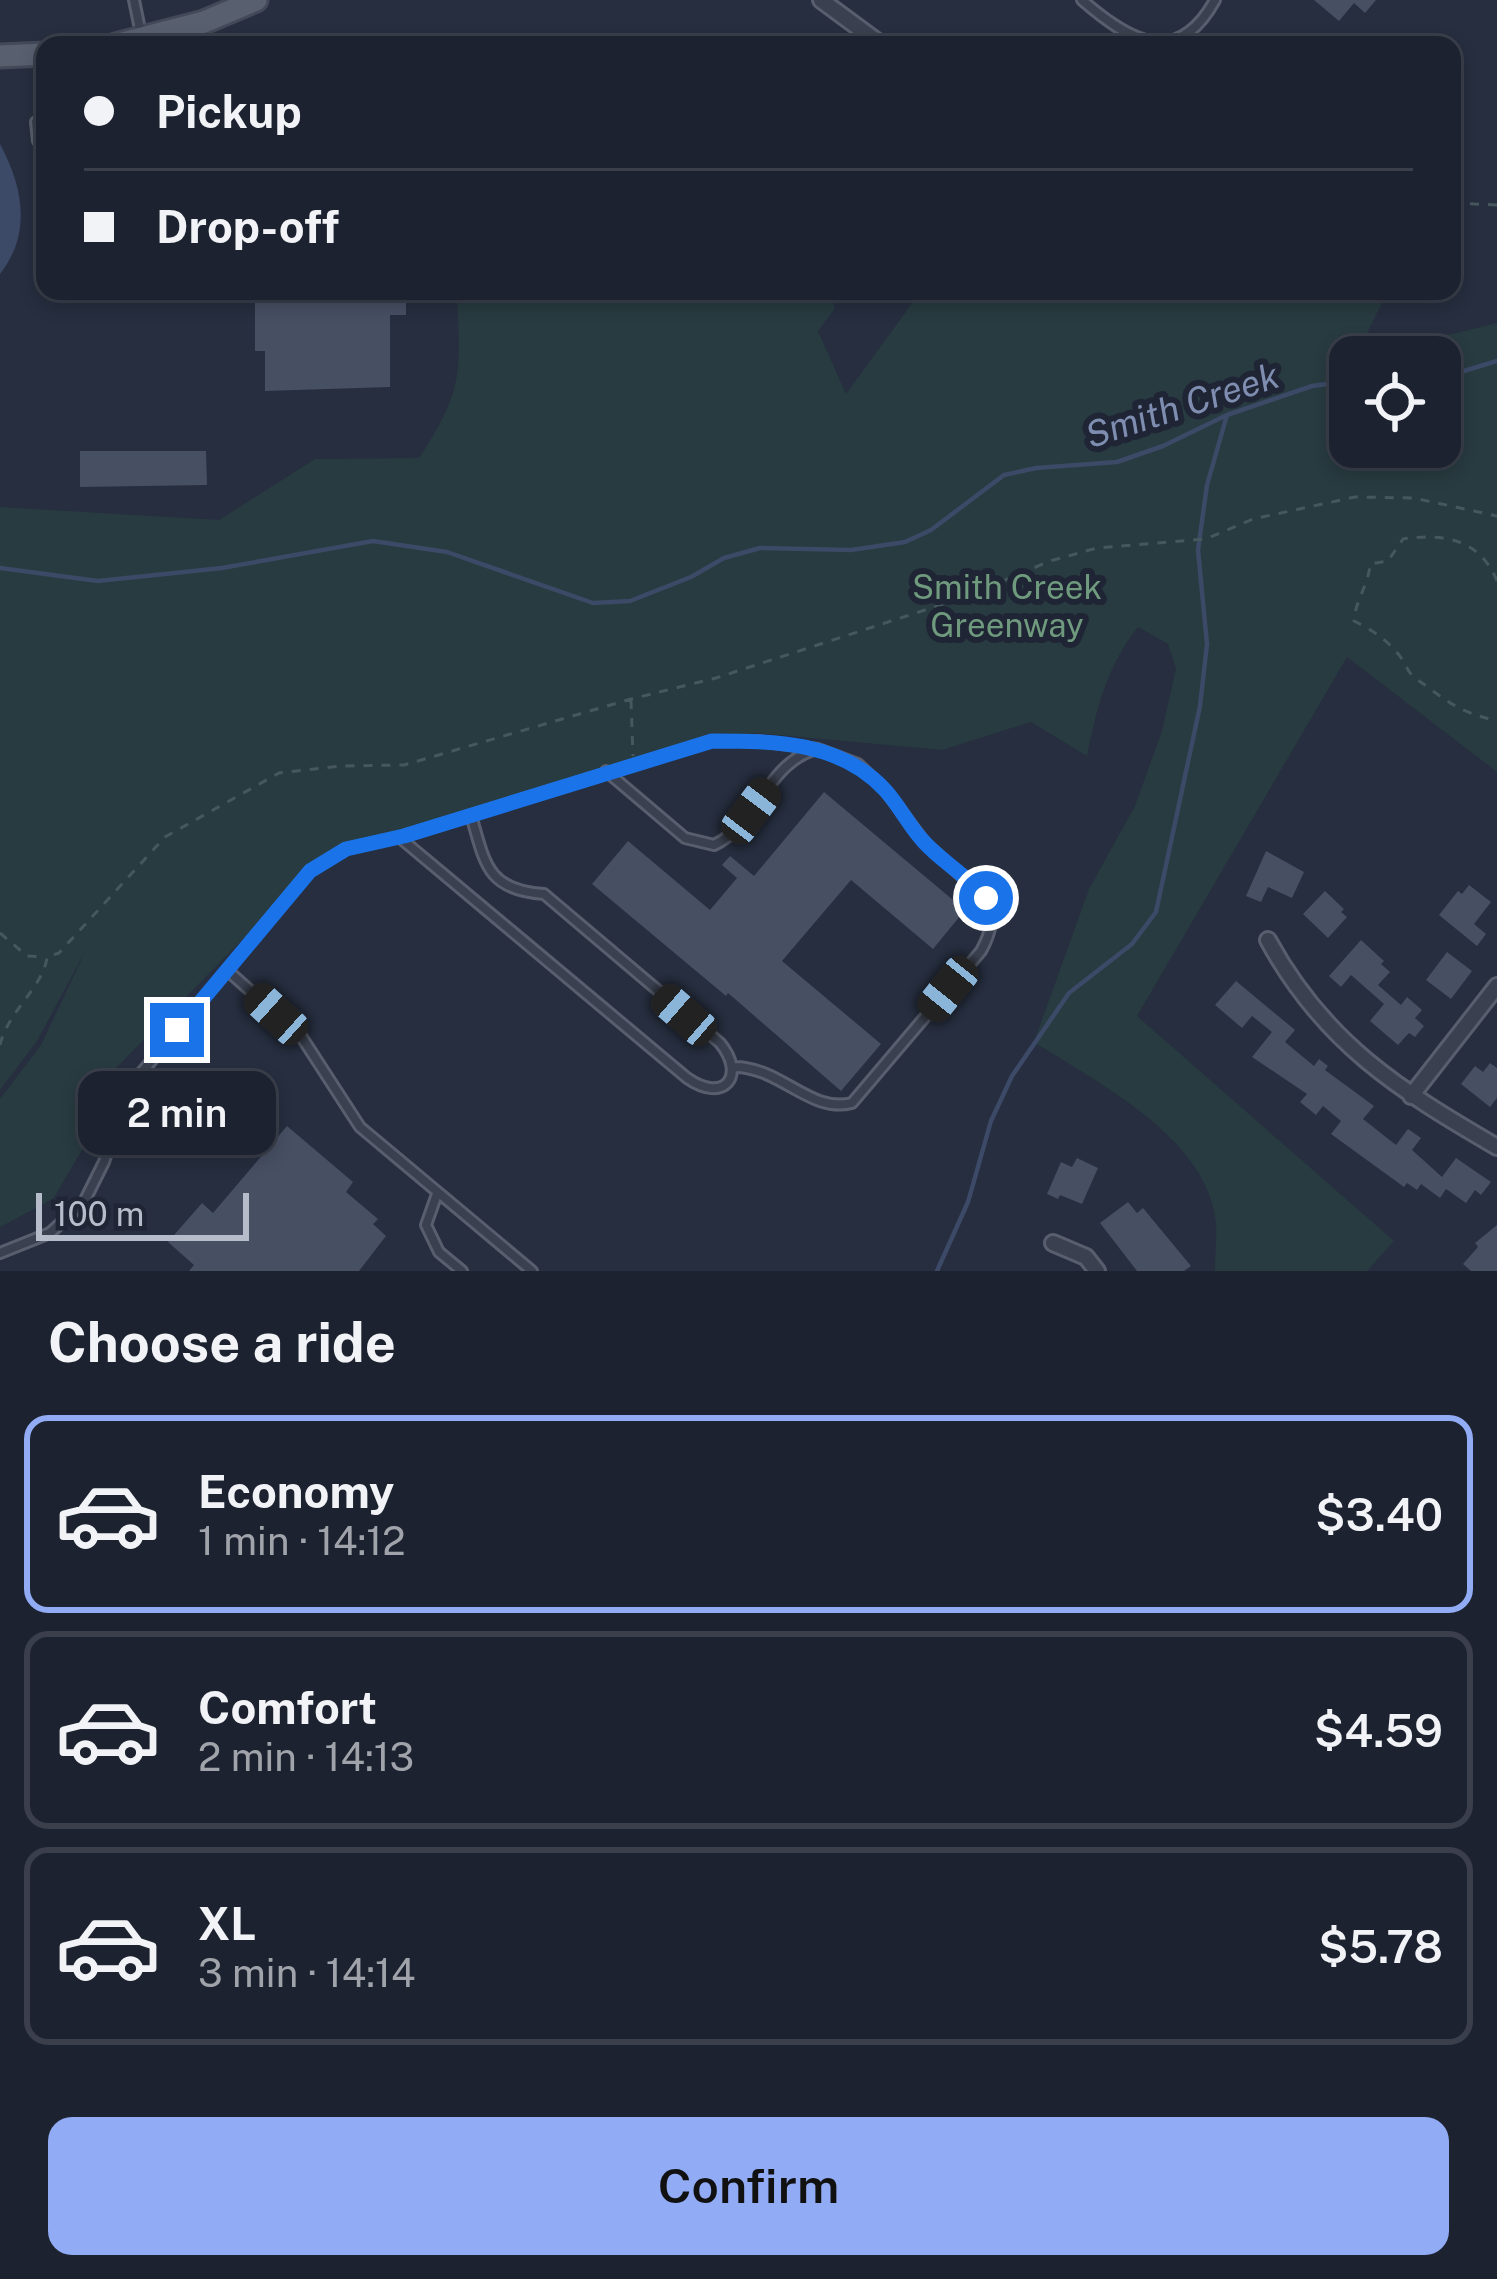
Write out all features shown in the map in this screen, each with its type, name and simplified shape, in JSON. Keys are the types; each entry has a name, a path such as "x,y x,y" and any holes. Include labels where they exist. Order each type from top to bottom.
{"main road":[{"path":"153,36 205,22 256,0"},
{"path":"0,56 36,54"}],"street":[{"path":"821,0 870,36"},
{"path":"1268,940 1323,1019 1366,1064 1497,1147"},
{"path":"1411,1096 1497,986"},
{"path":"1053,1243 1086,1258 1097,1271"}],"lane":[{"path":"134,0 141,36"},
{"path":"1082,0 1128,36"},
{"path":"1183,36 1194,29 1215,0"},
{"path":"192,36 205,22"},
{"path":"0,1253 50,1233 84,1202 104,1162 127,1090 310,871 346,849 712,741 818,749 858,764 886,791 925,843 976,886 991,909 990,934 981,952 852,1103 837,1107 821,1103 767,1071 733,1067"},
{"path":"606,771 685,838 714,845 732,832 788,763 818,749"},
{"path":"398,836 704,1090 717,1090 727,1082 732,1057 720,1043 544,894 516,892 501,884 482,854 471,814"},
{"path":"227,970 301,1036 360,1127 532,1271"},
{"path":"437,1194 426,1225 439,1252 462,1271"}],"path":[{"path":"1461,203 1497,205"},
{"path":"0,933 27,956 59,953 165,837 279,772 404,765 739,671 965,597 1050,561 1096,548 1206,538 1253,519 1355,497 1414,498 1497,516"},
{"path":"1497,581 1482,557 1462,541 1443,536 1403,539 1388,561 1370,564 1369,585 1353,614 1354,621 1369,627 1398,653 1412,676 1458,710 1497,721"},
{"path":"631,699 633,764"},
{"path":"0,1045 15,1009 46,971 47,957"}],"green space":[{"name":"Smith Creek Greenway","path":"457,300 832,300 835,308 818,331 846,394 914,300 1384,300 1366,336 1329,336 1329,468 1461,468 1461,336 1445,336 1497,323 1497,772 1347,657 1137,1016 1394,1241 1367,1271 1215,1271 1216,1223 1209,1193 1193,1165 1146,1116 1034,1042 1089,889 1135,806 1162,731 1176,669 1168,644 1138,627 1105,688 1087,756 1031,722 942,750 756,733 712,741 404,836 346,849 310,871 116,1068 92,1112 86,1143 53,1199 0,1227 0,1099 41,1045 86,950 37,1041 0,1090 0,507 219,520 315,459 419,458 445,414 456,378"}],"water":[{"path":"0,144 21,210 17,242 0,274"}],"building":[{"path":"1314,0 1376,0 1365,13 1354,3 1339,21"},
{"path":"255,300 406,300 406,315 390,315 390,387 265,391 265,351 255,351"},
{"path":"80,451 206,451 207,485 80,487"},
{"path":"824,792 965,910 933,949 851,880 782,961 881,1044 841,1091 592,884 628,841 710,910 737,878 722,865 730,856 754,876"},
{"path":"1266,851 1304,872 1292,898 1268,887 1261,902 1246,896"},
{"path":"1469,885 1491,902 1474,924 1486,934 1477,946 1439,915"},
{"path":"1325,891 1347,917 1328,938 1303,914"},
{"path":"1361,940 1390,972 1378,985 1401,1005 1407,997 1422,1010 1415,1018 1424,1026 1398,1045 1370,1021 1384,1004 1351,975 1341,987 1329,976"},
{"path":"1447,952 1472,971 1451,999 1426,980"},
{"path":"1236,981 1295,1030 1285,1042 1314,1066 1319,1059 1328,1066 1325,1070 1374,1106 1363,1119 1396,1145 1408,1129 1421,1138 1412,1150 1442,1177 1456,1158 1491,1182 1481,1195 1475,1190 1466,1203 1446,1189 1440,1198 1421,1184 1417,1190 1407,1183 1404,1187 1331,1134 1341,1121 1323,1106 1316,1115 1300,1102 1307,1094 1252,1057 1272,1032 1252,1016 1242,1028 1215,1005"},
{"path":"1490,1063 1497,1068 1497,1098 1490,1107 1461,1084 1475,1066 1483,1072"},
{"path":"287,1126 353,1182 346,1192 378,1219 373,1224 386,1236 359,1271 189,1271 194,1265 168,1242 202,1203 213,1213"},
{"path":"1077,1158 1098,1168 1082,1204 1047,1194 1061,1162 1072,1167"},
{"path":"1128,1202 1137,1213 1143,1208 1191,1266 1184,1271 1137,1271 1100,1223"},
{"path":"1497,1225 1497,1271 1471,1271 1463,1264 1478,1247 1475,1243"}],"waterway":[{"name":"Smith Creek","path":"1461,371 1497,361"},
{"name":"Smith Creek","path":"0,568 98,581 222,568 373,541 447,552 593,603 630,601 724,558 760,548 851,550 905,542 931,530 1004,475 1117,462 1227,415 1329,384"},
{"path":"937,1271 968,1202 991,1121 1012,1076 1069,993 1132,944 1156,912 1200,706 1207,644 1198,550 1207,485 1227,415"}],"route":[{"path":"177,1030 310,871 346,849 404,836 712,741 818,749 858,764 886,791 925,843 986,898"}]}
